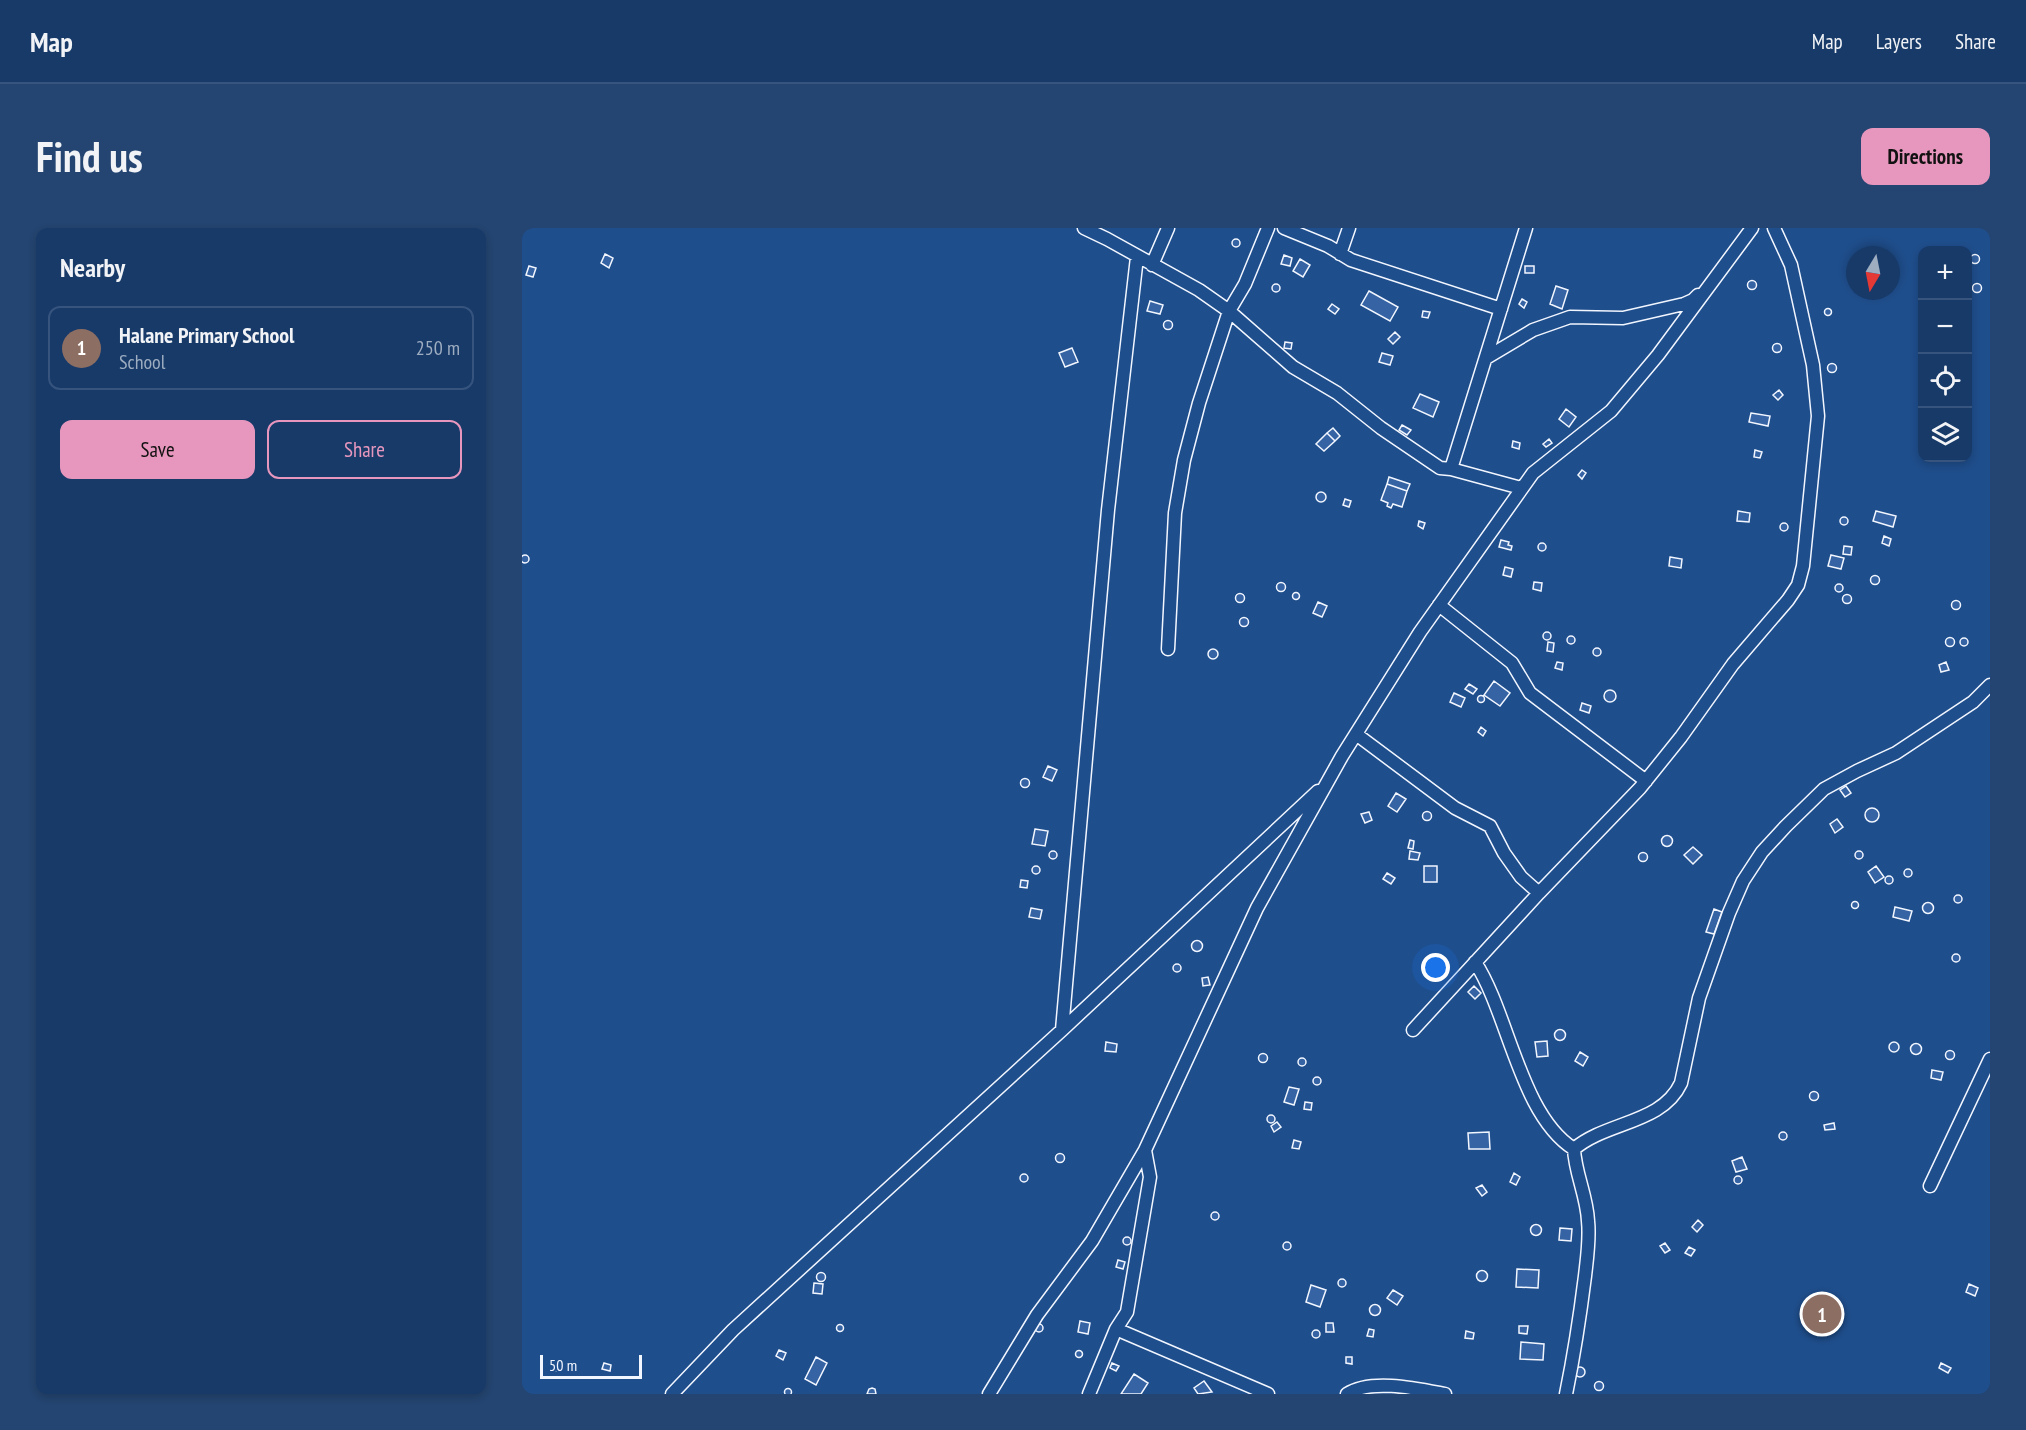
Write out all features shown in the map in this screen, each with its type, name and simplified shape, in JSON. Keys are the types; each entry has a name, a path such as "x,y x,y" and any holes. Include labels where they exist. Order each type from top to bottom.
{"street":[{"path":"1083,228 1199,290 1229,311 1293,367 1337,393 1381,428 1440,468 1521,488"},
{"path":"1152,265 1167,228"},
{"path":"1168,649 1175,513 1184,460 1199,403 1229,311 1245,284 1268,228"},
{"path":"1284,228 1329,246 1340,254 1501,309"},
{"path":"1340,254 1349,228"},
{"path":"1451,469 1526,228"},
{"path":"989,1394 1037,1316 1092,1241 1145,1150 1257,908 1356,734 1438,605 1533,473 1611,411 1658,355 1752,228"},
{"path":"1413,1030 1646,781 1681,737 1733,664 1788,600 1798,585 1803,566 1818,416 1813,365 1791,265 1774,228"},
{"path":"1062,1030 1107,522 1137,257"},
{"path":"1486,358 1533,330 1570,317 1623,318 1684,304 1693,300 1712,281"},
{"path":"1438,605 1512,663 1530,693 1646,781"},
{"path":"1574,1149 1586,1138 1645,1116 1664,1106 1675,1096 1681,1083 1699,998 1729,913 1743,881 1762,852 1824,789 1896,753 1974,702 1990,685"},
{"path":"1356,734 1455,808 1490,826 1503,853 1521,877 1539,893"},
{"path":"672,1394 742,1322 1062,1030 1327,783"},
{"path":"1475,962 1486,978 1512,1051 1539,1108 1553,1131 1574,1149"},
{"path":"1930,1186 1990,1059"},
{"path":"1566,1394 1576,1351 1589,1221 1586,1201 1575,1164 1574,1149"},
{"path":"1089,1394 1116,1329 1127,1312 1150,1177 1145,1150"},
{"path":"1116,1329 1268,1394"},
{"path":"1347,1394 1380,1386 1412,1388 1446,1394"}],"building":[{"path":"1236,239 1240,243 1236,247 1232,243"},
{"path":"605,254 613,258 609,268 601,263"},
{"path":"1975,254 1980,259 1975,264 1972,262 1972,256"},
{"path":"1284,255 1292,258 1290,266 1281,264"},
{"path":"1300,259 1310,265 1303,277 1293,271"},
{"path":"529,266 536,268 533,277 526,275"},
{"path":"1525,266 1534,266 1534,273 1525,273"},
{"path":"1752,280 1757,285 1752,290 1747,285"},
{"path":"1977,283 1982,288 1977,293 1972,288"},
{"path":"1276,284 1280,288 1276,292 1272,288"},
{"path":"1556,286 1568,290 1562,309 1550,304"},
{"path":"1369,291 1398,307 1390,321 1361,305"},
{"path":"1522,299 1527,302 1524,308 1519,304"},
{"path":"1150,301 1163,305 1160,314 1147,311"},
{"path":"1332,304 1339,309 1335,314 1328,309"},
{"path":"1828,309 1831,312 1828,315 1825,312"},
{"path":"1423,311 1430,312 1428,318 1422,317"},
{"path":"1168,320 1173,325 1168,330 1163,325"},
{"path":"1395,332 1400,337 1393,344 1388,339"},
{"path":"1285,342 1292,343 1291,349 1284,348"},
{"path":"1777,343 1782,348 1777,353 1772,348"},
{"path":"1072,348 1078,362 1065,367 1059,353"},
{"path":"1382,353 1393,356 1390,365 1379,362"},
{"path":"1832,363 1837,368 1832,373 1827,368"},
{"path":"1779,390 1783,395 1778,400 1773,395"},
{"path":"1420,394 1439,402 1433,417 1413,408"},
{"path":"1566,409 1576,417 1569,427 1559,419"},
{"path":"1751,413 1770,416 1768,426 1749,422"},
{"path":"1402,425 1411,430 1407,435 1399,430"},
{"path":"1333,428 1340,436 1335,441 1327,433"},
{"path":"1327,433 1335,441 1324,451 1316,444"},
{"path":"1549,439 1552,443 1546,447 1543,444"},
{"path":"1513,441 1520,443 1519,449 1512,447"},
{"path":"1755,450 1762,452 1760,458 1754,457"},
{"path":"1582,470 1586,473 1582,479 1578,475"},
{"path":"1389,477 1410,484 1407,491 1387,484"},
{"path":"1387,484 1407,491 1402,507 1393,504 1391,508 1387,506 1388,503 1381,500"},
{"path":"1321,492 1326,497 1321,502 1316,497"},
{"path":"1345,499 1351,501 1349,507 1343,505"},
{"path":"1738,511 1750,513 1749,522 1737,521"},
{"path":"1876,511 1896,516 1893,527 1873,521"},
{"path":"1844,517 1848,521 1844,525 1840,521"},
{"path":"1419,521 1425,523 1423,529 1418,526"},
{"path":"1784,523 1788,527 1784,531 1780,527"},
{"path":"1884,536 1891,539 1889,546 1882,543"},
{"path":"1501,540 1509,542 1508,545 1512,546 1511,550 1499,547"},
{"path":"1542,543 1546,547 1542,551 1538,547"},
{"path":"1844,546 1852,547 1851,555 1843,554"},
{"path":"525,555 529,559 525,563 521,559"},
{"path":"1831,555 1844,558 1841,569 1828,566"},
{"path":"1670,557 1682,559 1681,568 1669,566"},
{"path":"1505,567 1513,569 1511,577 1503,575"},
{"path":"1875,575 1880,580 1875,585 1870,580"},
{"path":"1534,582 1542,583 1541,591 1533,589"},
{"path":"1281,583 1285,587 1281,591 1277,587"},
{"path":"1839,584 1843,588 1839,592 1835,588"},
{"path":"1296,592 1300,596 1296,600 1292,596"},
{"path":"1240,594 1244,598 1240,602 1236,598"},
{"path":"1847,594 1852,599 1847,604 1842,599"},
{"path":"1956,600 1961,605 1956,610 1951,605"},
{"path":"1318,602 1327,606 1322,617 1313,613"},
{"path":"1244,618 1248,622 1244,626 1240,622"},
{"path":"1547,632 1551,636 1547,640 1543,636"},
{"path":"1571,636 1575,640 1571,644 1567,640"},
{"path":"1950,638 1954,642 1950,646 1946,642"},
{"path":"1964,638 1968,642 1964,646 1960,642"},
{"path":"1548,642 1554,643 1553,652 1547,651"},
{"path":"1597,648 1601,652 1597,656 1593,652"},
{"path":"1213,649 1218,654 1213,659 1208,654"},
{"path":"1557,662 1563,663 1562,670 1555,668"},
{"path":"1946,662 1949,670 1941,672 1939,665"},
{"path":"1494,681 1510,693 1500,706 1484,695"},
{"path":"1469,684 1477,689 1473,694 1465,689"},
{"path":"1610,690 1616,696 1610,702 1604,696"},
{"path":"1454,693 1465,698 1461,707 1450,702"},
{"path":"1481,696 1484,699 1481,702 1478,699"},
{"path":"1582,703 1591,706 1589,713 1580,710"},
{"path":"1481,727 1486,731 1483,736 1478,732"},
{"path":"1048,766 1057,770 1052,781 1043,777"},
{"path":"1025,778 1030,783 1025,788 1020,783"},
{"path":"1846,786 1851,793 1845,797 1840,790"},
{"path":"1396,793 1406,799 1397,812 1388,806"},
{"path":"1869,808 1875,808 1879,815 1875,822 1869,822 1865,818 1865,812"},
{"path":"1369,812 1372,820 1365,823 1361,814"},
{"path":"1427,812 1431,816 1427,820 1423,816"},
{"path":"1837,819 1843,827 1835,833 1830,824"},
{"path":"1035,829 1048,831 1045,846 1032,844"},
{"path":"1667,835 1673,841 1667,847 1661,841"},
{"path":"1410,840 1414,841 1413,849 1408,848"},
{"path":"1693,847 1702,855 1693,864 1684,855"},
{"path":"1053,851 1057,855 1053,859 1049,855"},
{"path":"1410,851 1420,853 1418,860 1409,859"},
{"path":"1859,851 1863,855 1859,859 1855,855"},
{"path":"1643,852 1648,857 1643,862 1638,857"},
{"path":"1036,866 1040,870 1036,874 1032,870"},
{"path":"1424,866 1437,866 1437,882 1424,882"},
{"path":"1876,866 1884,877 1875,883 1868,872"},
{"path":"1908,869 1912,873 1908,877 1904,873"},
{"path":"1387,873 1395,878 1391,884 1383,879"},
{"path":"1889,876 1893,880 1889,884 1885,880"},
{"path":"1021,880 1028,881 1027,888 1020,887"},
{"path":"1958,895 1962,899 1958,903 1954,899"},
{"path":"1855,901 1859,905 1855,909 1851,905"},
{"path":"1928,903 1932,904 1932,912 1928,913 1924,912 1923,908 1924,904"},
{"path":"1895,907 1912,911 1909,921 1893,917"},
{"path":"1031,908 1042,910 1040,919 1029,917"},
{"path":"1714,909 1722,912 1714,934 1706,932"},
{"path":"1197,940 1203,946 1197,952 1191,946"},
{"path":"1956,954 1960,958 1956,962 1952,958"},
{"path":"1177,964 1181,968 1177,972 1173,968"},
{"path":"1208,977 1210,985 1203,986 1202,978"},
{"path":"1474,986 1481,993 1475,999 1468,992"},
{"path":"1560,1029 1566,1035 1560,1041 1554,1035"},
{"path":"1547,1041 1548,1056 1537,1057 1535,1042"},
{"path":"1106,1042 1117,1044 1116,1052 1105,1051"},
{"path":"1894,1042 1899,1047 1894,1052 1889,1047"},
{"path":"1916,1043 1922,1049 1916,1055 1910,1049"},
{"path":"1950,1051 1954,1055 1950,1059 1946,1055"},
{"path":"1580,1052 1588,1057 1583,1066 1575,1061"},
{"path":"1263,1053 1268,1058 1263,1063 1258,1058"},
{"path":"1302,1058 1306,1062 1302,1066 1298,1062"},
{"path":"1932,1070 1943,1072 1941,1080 1931,1078"},
{"path":"1317,1077 1321,1081 1317,1085 1313,1081"},
{"path":"1289,1087 1299,1089 1294,1105 1284,1102"},
{"path":"1814,1091 1819,1096 1814,1101 1809,1096"},
{"path":"1305,1102 1312,1103 1311,1110 1304,1109"},
{"path":"1271,1115 1275,1119 1271,1123 1267,1119"},
{"path":"1277,1122 1281,1127 1274,1132 1271,1126"},
{"path":"1834,1123 1835,1129 1825,1130 1824,1125"},
{"path":"1489,1132 1490,1149 1469,1149 1468,1133"},
{"path":"1783,1132 1787,1136 1783,1140 1779,1136"},
{"path":"1294,1140 1301,1142 1299,1149 1292,1148"},
{"path":"1060,1154 1064,1158 1060,1162 1056,1158"},
{"path":"1742,1157 1747,1169 1736,1172 1732,1161"},
{"path":"1514,1173 1520,1177 1516,1185 1510,1182"},
{"path":"1024,1174 1028,1178 1024,1182 1020,1178"},
{"path":"1738,1176 1742,1180 1738,1184 1734,1180"},
{"path":"1482,1185 1487,1192 1482,1196 1476,1188"},
{"path":"1215,1212 1219,1216 1215,1220 1211,1216"},
{"path":"1698,1220 1703,1225 1697,1232 1692,1227"},
{"path":"1536,1225 1540,1226 1540,1234 1536,1235 1532,1234 1531,1230 1532,1226"},
{"path":"1560,1228 1572,1229 1571,1241 1559,1240"},
{"path":"1127,1237 1131,1241 1127,1245 1123,1241"},
{"path":"1287,1242 1291,1246 1287,1250 1283,1246"},
{"path":"1665,1243 1670,1250 1665,1253 1660,1246"},
{"path":"1689,1247 1695,1250 1691,1256 1685,1253"},
{"path":"1118,1260 1125,1262 1123,1269 1116,1267"},
{"path":"1517,1269 1539,1270 1538,1288 1516,1287"},
{"path":"1482,1271 1486,1272 1486,1280 1482,1281 1478,1280 1477,1276 1478,1272"},
{"path":"821,1272 826,1277 821,1282 816,1277"},
{"path":"1342,1279 1346,1283 1342,1287 1338,1283"},
{"path":"814,1283 823,1284 822,1294 813,1293"},
{"path":"1969,1284 1978,1288 1975,1296 1966,1292"},
{"path":"1311,1285 1326,1290 1320,1307 1306,1302"},
{"path":"1393,1290 1403,1296 1397,1305 1387,1298"},
{"path":"1375,1305 1379,1306 1379,1314 1375,1315 1371,1314 1370,1310 1371,1306"},
{"path":"1080,1321 1090,1323 1088,1334 1078,1332"},
{"path":"1326,1323 1333,1323 1334,1332 1326,1332"},
{"path":"840,1324 844,1328 840,1332 836,1328"},
{"path":"1039,1324 1043,1328 1039,1332 1035,1328"},
{"path":"1519,1326 1528,1326 1527,1334 1519,1333"},
{"path":"1369,1329 1374,1330 1373,1337 1367,1336"},
{"path":"1316,1330 1320,1334 1316,1338 1312,1334"},
{"path":"1466,1331 1474,1333 1473,1339 1465,1338"},
{"path":"1521,1342 1544,1344 1543,1360 1520,1359"},
{"path":"779,1350 786,1353 783,1360 776,1356"},
{"path":"1079,1350 1083,1354 1079,1358 1075,1354"},
{"path":"816,1357 827,1363 816,1385 805,1379"},
{"path":"1346,1357 1352,1357 1352,1364 1346,1363"},
{"path":"557,1363 561,1367 557,1371 553,1367"},
{"path":"604,1363 611,1365 610,1371 602,1369"},
{"path":"1112,1363 1119,1366 1116,1371 1110,1368"},
{"path":"1941,1363 1951,1368 1948,1373 1939,1368"},
{"path":"1580,1367 1584,1368 1584,1376 1580,1377 1576,1376 1575,1372 1576,1368"},
{"path":"1134,1374 1148,1383 1141,1394 1121,1394"},
{"path":"1204,1381 1212,1392 1198,1394 1194,1388"},
{"path":"1599,1382 1603,1386 1599,1390 1595,1386"},
{"path":"788,1389 791,1392 788,1395 785,1392"},
{"path":"869,1389 875,1389 876,1394 867,1394"}],"place":[{"name":"Halane Primary School","path":"1822,1314"}]}
